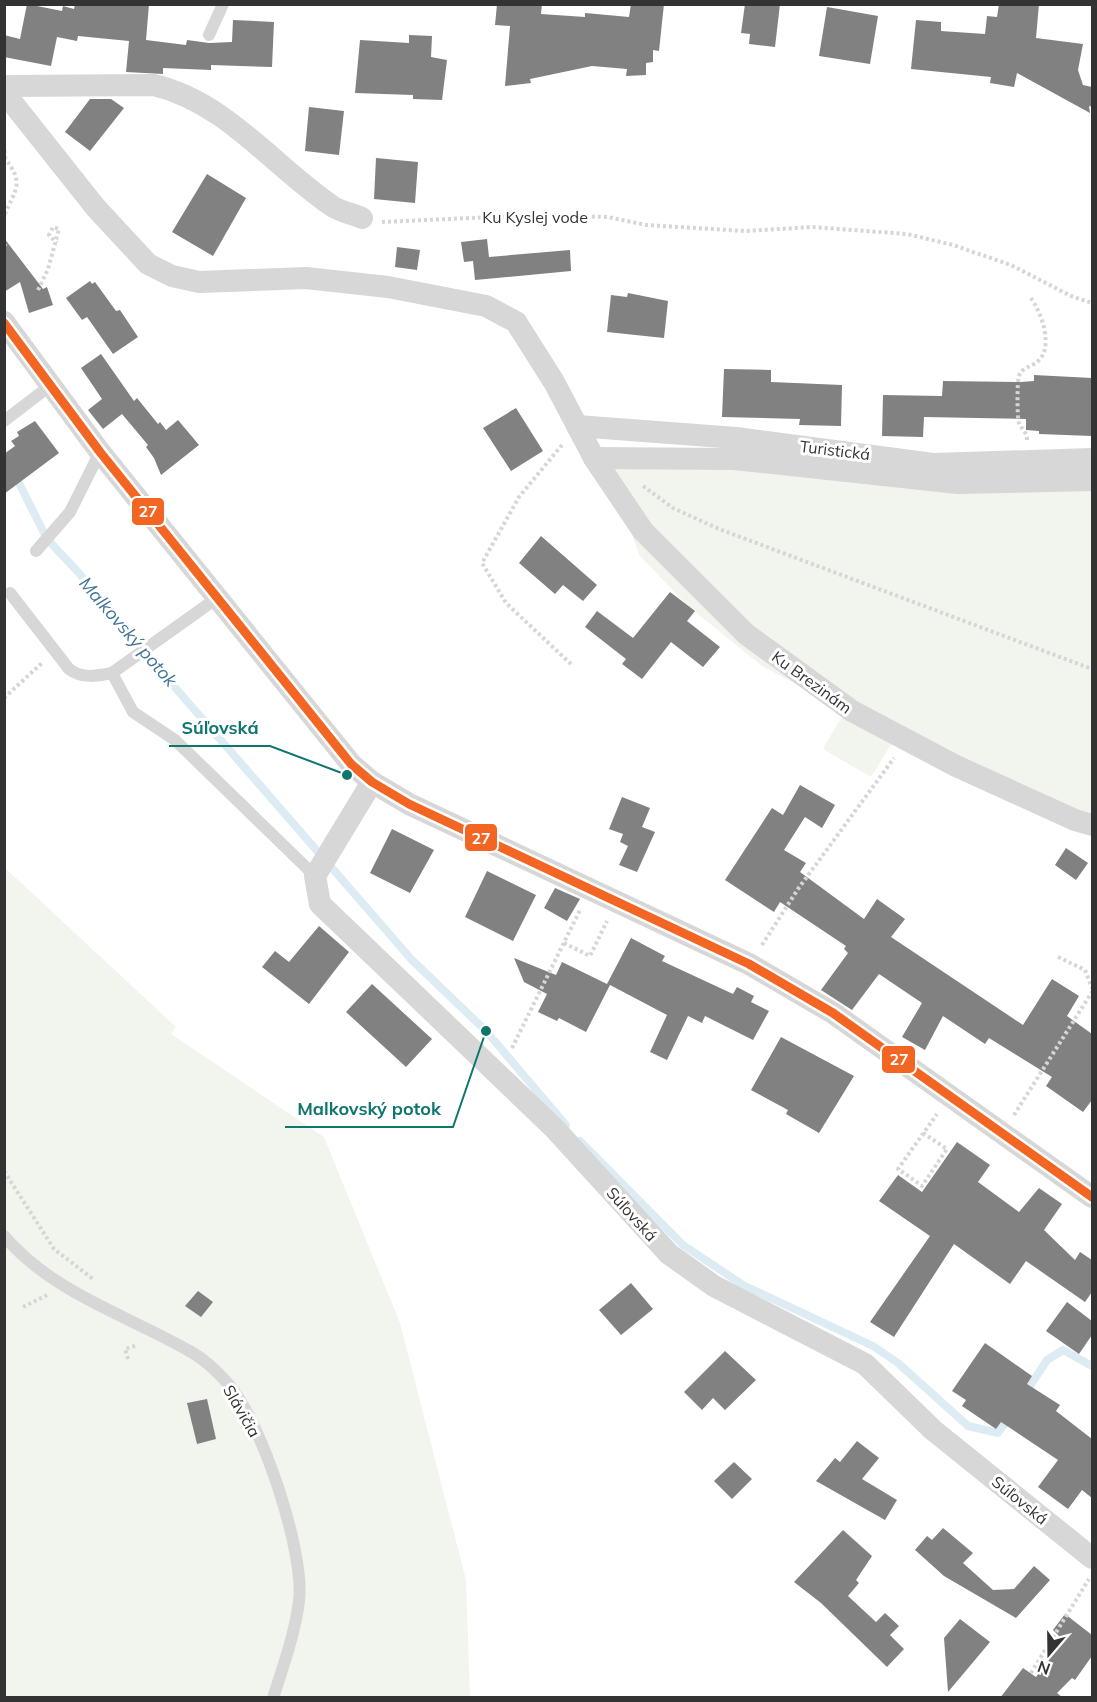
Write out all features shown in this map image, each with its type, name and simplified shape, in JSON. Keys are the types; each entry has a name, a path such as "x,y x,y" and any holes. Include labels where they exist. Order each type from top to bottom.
{"street":[{"path":"4,86 154,85 177,90 238,128 334,207 362,218"},
{"path":"4,92 96,208 148,264 172,276 199,282 306,278 388,287 486,306 516,322 554,382 594,458"},
{"path":"4,322 100,452 351,764 372,782 409,804 749,964 833,1013 1092,1197"},
{"name":"Turistická","path":"577,426 736,438 933,464 1092,459"},
{"name":"Turistická","path":"594,458 734,459 958,483 1092,480"},
{"name":"Ku Brezinám","path":"594,458 643,531 746,634 852,711 908,741 1053,810 1092,825"},
{"path":"315,876 372,782"},
{"name":"Súľovská","path":"315,876 320,904 554,1128 669,1254 714,1286 865,1364 933,1430 1092,1557"}],"lane":[{"path":"209,35 223,4"},
{"path":"6,419 51,386"},
{"path":"36,551 70,512 100,452"},
{"path":"10,593 76,675 96,677 112,673 217,597"},
{"path":"112,673 133,712 175,740 315,876"},
{"name":"Slávičia","path":"4,1236 28,1261 81,1298 195,1354 231,1386 255,1429 295,1542 299,1573 299,1600 273,1698"}],"path":[{"path":"4,144 5,157 18,178 19,187 4,216"},
{"name":"Ku Kyslej vode","path":"362,218 379,222 537,215 608,217 646,225 745,231 812,227 907,234 953,245 1011,265 1071,296 1092,303"},
{"path":"38,290 57,243"},
{"path":"1025,461 1027,434 1018,418 1019,376 1028,366 1040,360 1045,352 1043,325 1038,308 1030,297"},
{"path":"573,666 506,603 482,563 519,497 577,426"},
{"path":"641,484 674,508 718,529 1092,669"},
{"path":"4,698 55,651"},
{"path":"749,964 811,870 908,741"},
{"path":"512,1048 590,888"},
{"path":"564,943 590,956 608,920"},
{"path":"1003,1133 1092,989 1085,970 1058,957"},
{"path":"923,1132 947,1149 922,1186 898,1169 923,1132 950,1096"},
{"path":"4,1171 54,1249 96,1281 81,1298"},
{"path":"1031,1673 1092,1574"}],"shaded area":[{"path":"681,456 1092,483 1092,828 854,715 762,666 688,606 639,555 610,467"},
{"path":"843,715 892,743 871,777 823,749"},
{"path":"4,867 176,1027 171,1034 324,1137 400,1323 466,1580 470,1697 5,1697"}],"building":[{"path":"27,4 62,11 63,6 74,9 75,4 149,4 146,40 186,45 187,40 209,43 232,42 233,20 274,22 272,67 211,65 211,70 163,68 163,74 126,72 129,41 78,36 77,41 57,37 51,66 4,57 4,35 20,39"},
{"path":"497,4 542,4 541,14 585,17 585,13 629,17 631,4 664,4 659,51 653,50 653,62 646,63 646,75 626,76 627,69 592,66 530,79 531,83 505,86 510,26 495,25"},
{"path":"745,4 780,4 775,47 749,44 750,34 741,33"},
{"path":"999,4 1039,4 1036,38 1083,44 1078,70 1083,85 1092,87 1090,113 1017,73 1014,87 990,83 991,77 911,69 916,20 941,22 941,31 985,34 987,16 997,17"},
{"path":"827,7 878,16 870,64 819,56"},
{"path":"409,35 432,36 431,57 447,60 442,100 413,99 413,95 355,93 360,40 409,43"},
{"path":"90,99 111,99 124,108 90,151 65,132"},
{"path":"309,107 344,111 339,155 305,151"},
{"path":"376,158 418,162 415,203 374,199"},
{"path":"207,174 246,198 213,256 172,232"},
{"path":"4,238 43,289 47,287 53,305 29,313 20,282 4,292"},
{"path":"487,239 489,257 570,250 571,271 475,280 473,261 464,262 461,242"},
{"path":"397,247 420,250 417,270 395,267"},
{"path":"90,281 92,284 95,282 116,311 120,310 138,337 113,354 87,317 82,320 66,298"},
{"path":"628,293 668,301 664,338 607,332 611,295 627,297"},
{"path":"101,354 134,401 137,398 158,424 160,422 166,430 178,420 199,445 161,475 154,458 146,447 148,445 122,414 103,429 88,410 102,399 81,368"},
{"path":"724,369 771,370 771,382 842,385 841,426 799,425 800,419 722,417"},
{"path":"1034,375 1092,378 1092,436 1039,434 1039,431 1026,430 1026,419 924,417 923,437 882,436 883,395 942,396 943,381 1021,382 1034,381"},
{"path":"516,408 543,451 511,471 483,428"},
{"path":"35,421 59,453 4,494 4,454 15,446 11,441 19,436 17,432"},
{"path":"541,536 597,585 583,601 563,585 555,594 519,563"},
{"path":"670,592 695,611 687,621 720,647 703,667 671,642 642,679 622,664 626,659 585,627 597,611 633,638"},
{"path":"800,785 835,805 822,828 805,817 784,850 806,863 800,872 864,919 877,899 905,919 891,937 1023,1025 1052,979 1079,996 1067,1016 1092,1034 1092,1100 1083,1112 1046,1086 1052,1077 989,1038 985,1044 943,1016 925,1050 902,1037 922,1003 879,974 852,1010 821,990 848,953 844,949 846,946 780,902 774,912 725,880 772,808 783,815"},
{"path":"622,797 650,808 642,827 655,832 637,872 619,865 628,846 620,842 623,834 609,829"},
{"path":"392,829 434,850 410,893 370,873"},
{"path":"1066,848 1088,863 1076,880 1055,865"},
{"path":"487,871 536,895 513,941 465,917"},
{"path":"555,888 580,899 567,921 544,908"},
{"path":"319,926 349,952 309,1004 262,967 275,951 289,962"},
{"path":"631,938 665,956 662,961 733,994 737,987 754,996 751,1002 769,1011 753,1040 705,1016 702,1023 688,1016 667,1060 650,1052 667,1015 610,985 586,1032 559,1018 557,1021 538,1012 547,994 524,982 514,958 556,975 562,962 607,984"},
{"path":"372,984 432,1039 406,1067 346,1012"},
{"path":"781,1037 854,1076 819,1133 786,1114 788,1110 751,1090"},
{"path":"957,1142 990,1165 978,1182 1019,1212 1039,1188 1062,1204 1044,1230 1075,1260 1080,1252 1092,1260 1092,1292 1085,1302 1026,1261 1010,1284 954,1244 894,1337 870,1322 930,1236 879,1201 898,1175 922,1192"},
{"path":"631,1283 653,1309 621,1335 599,1310"},
{"path":"198,1291 213,1302 201,1317 185,1306"},
{"path":"1067,1302 1092,1321 1092,1335 1079,1354 1046,1331"},
{"path":"985,1343 1032,1376 1027,1384 1060,1405 1056,1411 1092,1439 1092,1498 1082,1490 1068,1509 1038,1487 1058,1460 1001,1422 996,1429 962,1406 966,1400 952,1391"},
{"path":"725,1351 756,1380 725,1410 713,1398 702,1410 684,1392"},
{"path":"207,1399 216,1439 197,1444 187,1403"},
{"path":"857,1441 879,1458 862,1479 897,1500 885,1520 816,1481 835,1458 840,1462"},
{"path":"734,1462 752,1479 732,1499 714,1481"},
{"path":"943,1528 973,1553 963,1563 993,1590 1014,1589 1034,1566 1050,1580 1016,1618 944,1576 915,1550 927,1536 932,1540"},
{"path":"843,1530 872,1556 856,1580 859,1583 848,1596 876,1622 885,1613 899,1626 890,1635 904,1649 887,1667 821,1603 794,1582"},
{"path":"1065,1614 1092,1635 1092,1656 1075,1680 1072,1678 1057,1693 1063,1698 1000,1698 1023,1668 1036,1677 1063,1640 1053,1630"},
{"path":"960,1619 990,1642 948,1692 944,1638"}],"waterway":[{"name":"Malkovský potok","path":"15,475 47,539 79,573 112,615 412,960 486,1031 566,1125"},
{"name":"Malkovský potok","path":"580,1141 683,1245 743,1285 873,1346 898,1363 968,1426 998,1433 1009,1417"},
{"name":"Malkovský potok","path":"1026,1392 1047,1360 1063,1350 1092,1366"}],"transit line":[{"name":"27","path":"4,323 100,452 351,764 372,782 409,804 749,964 833,1013 1092,1197"}],"place":[{"name":"Súľovská","path":"347,775"},
{"name":"Malkovský potok","path":"486,1031"}]}
